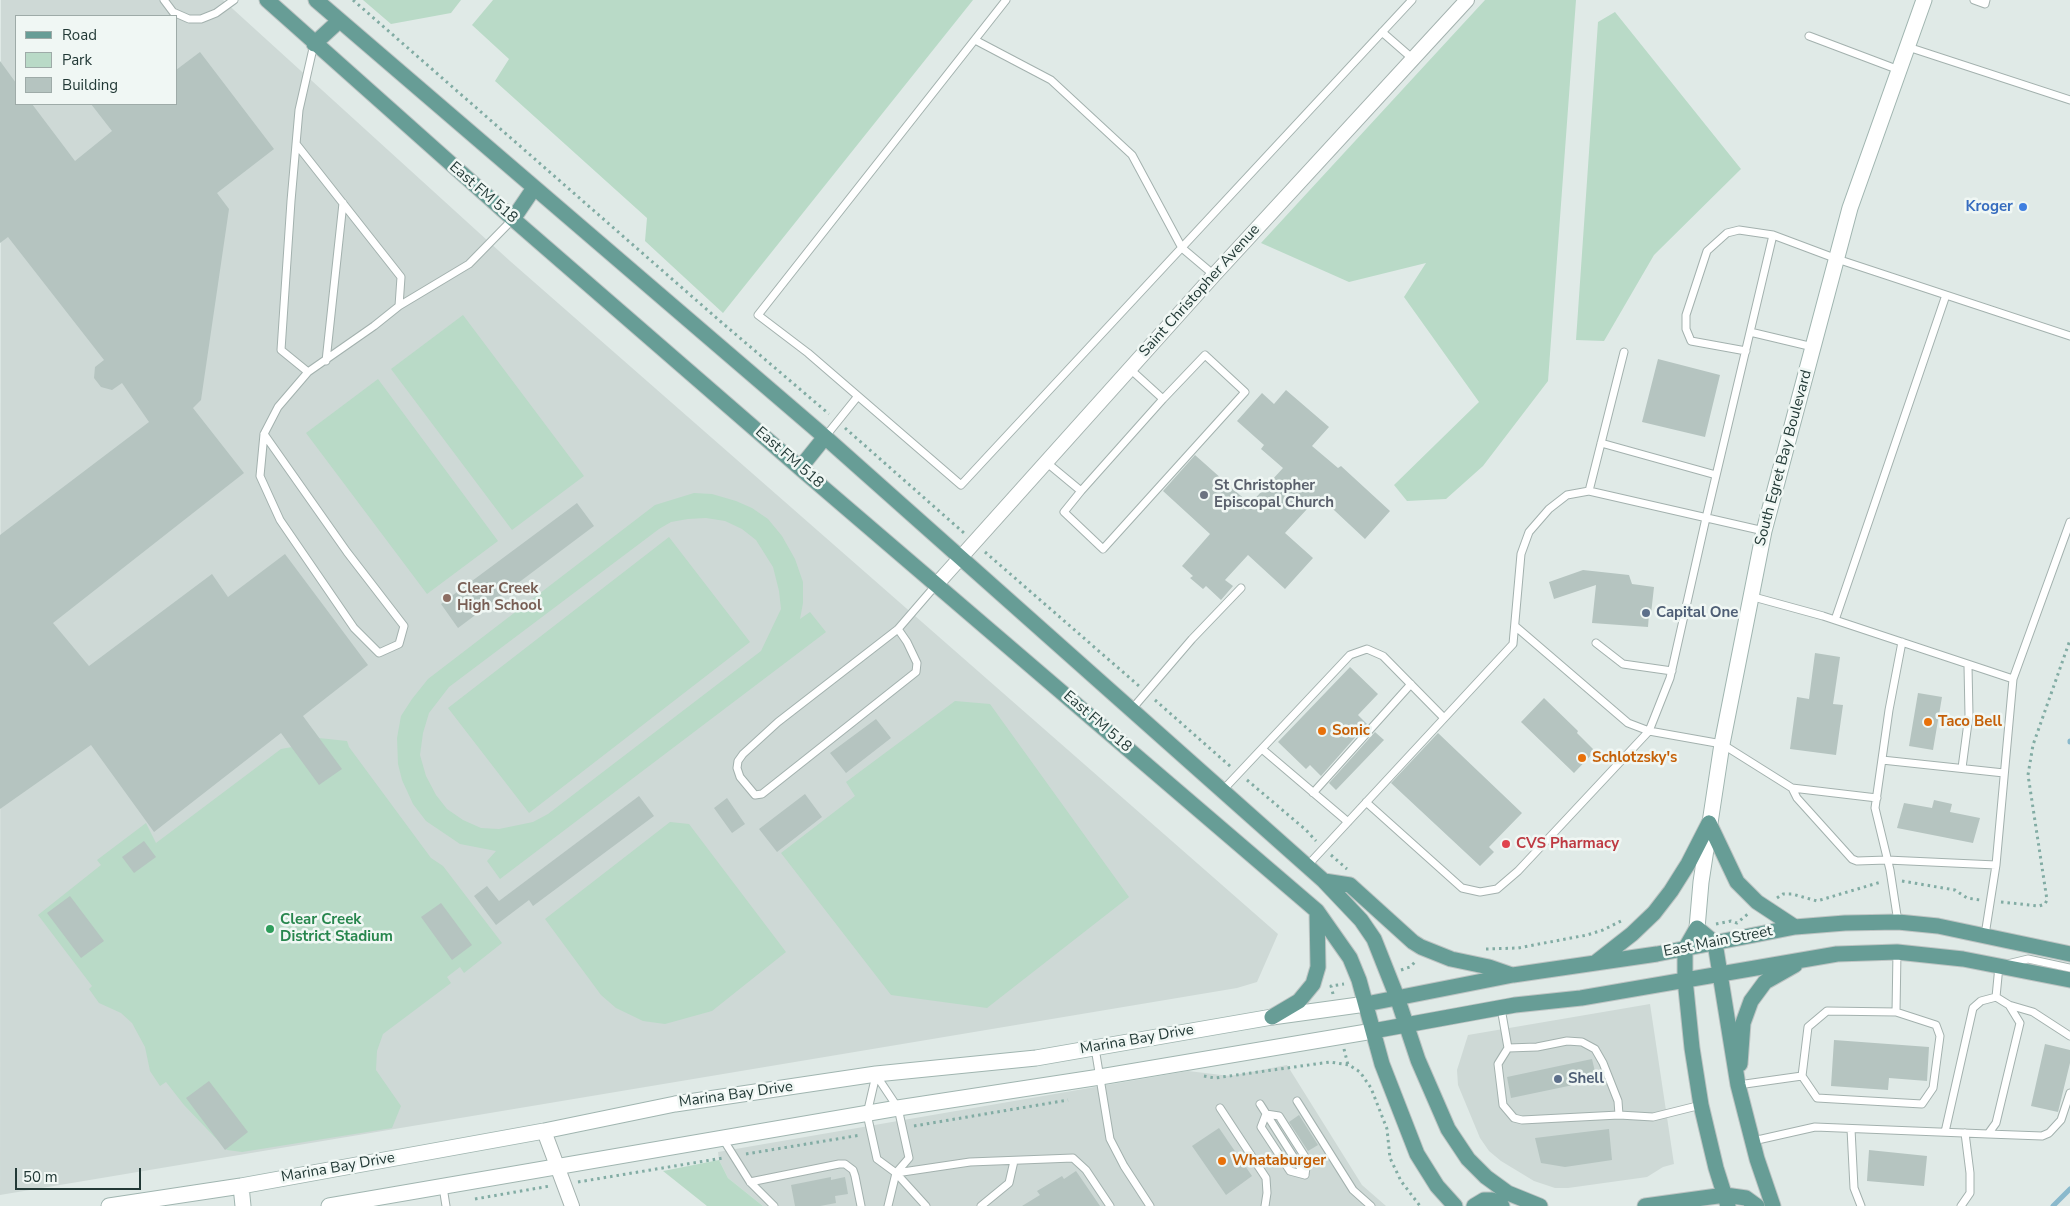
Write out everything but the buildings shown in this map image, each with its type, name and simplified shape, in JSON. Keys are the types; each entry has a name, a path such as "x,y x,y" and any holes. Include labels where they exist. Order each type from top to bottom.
{"main road":[{"name":"East FM 518","path":"266,0 513,219 800,468 1317,911 1350,958 1359,980 1382,1064 1417,1154 1437,1186 1455,1206"},
{"path":"316,0 825,437 1308,865 1361,920 1374,939 1397,997 1404,1025 1418,1060 1448,1129 1468,1159 1486,1177 1508,1193 1540,1206"},
{"name":"South Egret Bay Boulevard","path":"1697,928 1709,823 1722,744 1764,531 1850,208 1924,0"},
{"path":"314,44 339,21"},
{"path":"513,219 534,188"},
{"path":"800,468 825,437"},
{"path":"1709,823 1737,882 1757,902 1795,927"},
{"path":"1592,965 1632,934 1654,913 1688,864 1709,823"},
{"path":"1324,881 1350,885 1412,942 1421,947 1450,959 1489,967 1513,975"},
{"path":"1272,1017 1299,1001 1313,984 1318,968 1317,911"},
{"name":"East Main Street","path":"1366,1004 1513,975 1592,965 1795,927 1845,923 1898,922 1938,926 2066,953"},
{"path":"1726,1200 1701,1105 1692,1048 1685,979 1685,949 1697,928 1715,943 1738,1085 1773,1206"},
{"name":"East Main Street","path":"1373,1031 1515,1004 1581,998 1837,954 1897,952 1963,959 2069,976"},
{"path":"1738,1085 1743,1023 1751,1001 1765,982 1804,960"},
{"name":"Marina Bay Drive","path":"109,1206 241,1186 544,1131 675,1104 876,1074 1036,1058 1272,1017 1366,1004"},
{"name":"Marina Bay Drive","path":"329,1206 898,1108 1100,1077 1373,1031"},
{"path":"241,1186 243,1206"},
{"path":"1646,1206 1746,1198 1757,1206"},
{"path":"1474,1206 1484,1200 1492,1200 1502,1206"}],"street":[{"name":"Saint Christopher Avenue","path":"936,585 1214,275 1467,0"},
{"path":"544,1131 572,1206"}],"lane":[{"path":"164,0 173,12 189,19 201,19 216,13 234,0"},
{"path":"1006,0 758,315 808,353 961,485 1412,0"},
{"path":"1974,0 1985,4 1986,0"},
{"path":"1382,32 1413,59"},
{"path":"1809,36 1899,70"},
{"path":"975,40 1051,80 1132,155 1182,248 1214,275"},
{"path":"308,372 281,350 299,110 314,44"},
{"path":"1908,47 2070,100"},
{"path":"297,145 401,278 399,306"},
{"path":"326,361 343,203"},
{"path":"264,434 347,552 404,626 399,644 379,653 360,634 280,520 260,476 264,434 278,407 308,372 326,361 399,306 469,264 513,219"},
{"path":"1746,351 1691,340 1686,328 1686,315 1707,251 1727,233 1739,230 1774,235 1837,259 2070,336"},
{"path":"1366,802 1462,888 1480,892 1497,889 1518,871 1649,731 1672,671 1716,475 1774,235"},
{"path":"1835,620 1946,295"},
{"path":"1750,332 1813,347"},
{"path":"1589,491 1624,352"},
{"path":"1205,356 1245,392 1103,549 1064,512 1081,491 1163,399 1205,356"},
{"path":"1130,369 1163,399"},
{"path":"825,437 858,396"},
{"path":"1601,443 1716,475"},
{"path":"1046,462 1081,491"},
{"path":"1308,865 1513,644 1521,554 1529,532 1549,509 1567,495 1589,491 1764,531"},
{"path":"1985,935 1996,864 2013,679 2070,522"},
{"path":"898,629 907,642 917,663 916,672 762,794 755,795 740,777 737,768 738,761 743,754 778,722 898,629 936,585"},
{"path":"1132,709 1192,639 1240,588"},
{"path":"1750,596 1835,620 1968,666 2013,679"},
{"path":"1516,626 1628,723 1649,731 1722,744 1792,788 1876,798"},
{"path":"1898,922 1875,808 1902,642"},
{"path":"1596,644 1622,664 1672,671"},
{"path":"1223,790 1350,655 1367,649 1383,656 1444,718"},
{"path":"1962,768 1969,715 1968,666"},
{"path":"1313,792 1411,684"},
{"path":"1262,749 1348,822"},
{"path":"1882,760 2004,773"},
{"path":"1792,788 1797,798 1852,859 1857,861 1887,860 1996,864"},
{"path":"1896,1012 1897,952"},
{"path":"1996,997 1999,966"},
{"path":"1945,1132 1973,1008 1981,1001 1996,997 2009,1004 2033,1012 2070,1036"},
{"path":"1988,1134 1996,1123 2020,1023 2009,1004"},
{"path":"1501,1008 1508,1048 1498,1064 1503,1105 1514,1118 1522,1120 1619,1115 1653,1116 1701,1105"},
{"path":"1827,1011 1896,1012 1936,1025 1940,1036 1933,1088 1922,1104 1817,1098 1802,1076 1808,1027 1827,1011"},
{"path":"1508,1048 1567,1041 1582,1042 1595,1049 1603,1063 1618,1102 1619,1115"},
{"path":"1095,1048 1110,1139 1124,1166 1150,1206"},
{"path":"876,1074 898,1108 909,1158 896,1173 888,1206"},
{"path":"876,1074 867,1114 877,1159 896,1173 926,1206"},
{"path":"1738,1085 1802,1076"},
{"path":"1753,1141 1814,1127 2042,1136 2049,1133 2061,1120 2070,1093"},
{"path":"1297,1101 1353,1190 1371,1206"},
{"path":"1260,1104 1266,1114"},
{"path":"1220,1108 1266,1178 1267,1193 1265,1206"},
{"path":"1266,1114 1279,1116 1284,1123 1307,1160 1305,1175 1290,1171 1271,1142 1261,1126 1266,1114"},
{"path":"1850,1128 1854,1188 1861,1206"},
{"path":"1961,1206 1970,1193 1970,1173 1965,1133"},
{"path":"724,1139 750,1182 774,1206"},
{"path":"896,1173 970,1162 1073,1158 1086,1170 1110,1206"},
{"path":"981,1206 1009,1183 1014,1161"},
{"path":"750,1182 844,1164 853,1170 861,1206"},
{"path":"443,1187 446,1206"}],"path":[{"path":"353,0 1146,693 1306,830 1323,848 1349,870"},
{"path":"1772,896 1776,898 1783,894 1792,894 1817,901 1838,896 1872,883 1891,880 1954,890 1967,898 2039,906 2045,904 2047,900 2028,775 2033,745 2070,640"},
{"path":"1479,948 1494,950 1518,948 1587,935 1603,930 1628,915"},
{"path":"1334,997 1331,986 1338,985"},
{"path":"1197,1075 1215,1078 1330,1062 1348,1065 1360,1072 1371,1088 1387,1128 1390,1158 1401,1181 1420,1206"},
{"path":"902,1127 958,1120 1071,1099"},
{"path":"472,1199 871,1133"}],"shaded area":[{"name":"Clear Creek High School","path":"1,0 223,0 510,261 1278,934 1257,982 1237,988 0,1195"},
{"path":"1650,1004 1674,1164 1663,1167 1647,1177 1568,1188 1555,1188 1534,1181 1501,1161 1489,1151 1480,1138 1458,1085 1457,1070 1468,1035"},
{"path":"1287,1065 1362,1185 1386,1206 763,1206 728,1178 719,1160 718,1152 1188,1071 1230,1076"}],"green space":[{"path":"363,0 461,0 451,13 391,24"},
{"path":"493,0 973,0 723,313 645,241 647,218 495,81 509,59 472,25"},
{"path":"1485,0 1576,0 1548,381 1483,466 1446,499 1407,501 1394,485 1479,402 1404,297 1426,263 1349,282 1261,243"},
{"path":"1615,12 1741,169 1654,255 1604,341 1576,340 1598,22"},
{"path":"463,315 584,476 512,530 391,369"},
{"path":"378,379 498,541 427,594 306,433"},
{"path":"694,493 712,494 752,508 768,519 782,536 795,559 803,582 803,603 800,619 810,612 826,632 500,879 487,861 496,851 460,844 426,821 413,804 402,780 398,764 397,738 401,716 428,679 655,505","holes":["706,518 725,521 742,529 756,540 773,567 781,609 761,651 548,814 533,822 499,829 481,828 463,820 447,809 436,795 426,776 420,755 423,733 429,713 449,687 659,529 671,522 688,519"]},
{"path":"669,537 750,642 529,813 448,708"},
{"path":"955,701 990,704 1129,897 987,1008 891,995 781,853 855,796 846,782"},
{"name":"Clear Creek District Stadium","path":"314,731 319,738 347,741 349,747 431,858 443,866 502,943 464,973 460,967 447,977 451,983 383,1034 377,1051 376,1070 401,1106 392,1128 242,1152 227,1150 184,1105 166,1082 160,1086 150,1071 145,1047 132,1023 121,1013 99,1003 89,989 92,986 38,915 101,865 97,860 146,823 156,843 281,749 292,747"},
{"path":"670,822 689,824 786,952 712,1011 665,1024 643,1021 616,1008 601,995 545,919"},
{"path":"719,1160 728,1178 763,1206 707,1206 663,1171"}],"waterway":[{"path":"2053,1206 2070,1189"}],"place":[{"name":"Kroger","path":"2023,207"},
{"name":"St Christopher Episcopal Church","path":"1204,495"},
{"name":"Clear Creek High School","path":"447,598"},
{"name":"Capital One","path":"1646,613"},
{"name":"Taco Bell","path":"1928,722"},
{"name":"Sonic","path":"1322,731"},
{"name":"Schlotzsky's","path":"1582,758"},
{"name":"CVS Pharmacy","path":"1506,844"},
{"name":"Clear Creek District Stadium","path":"270,929"},
{"name":"Shell","path":"1558,1079"},
{"name":"Whataburger","path":"1222,1161"}]}
